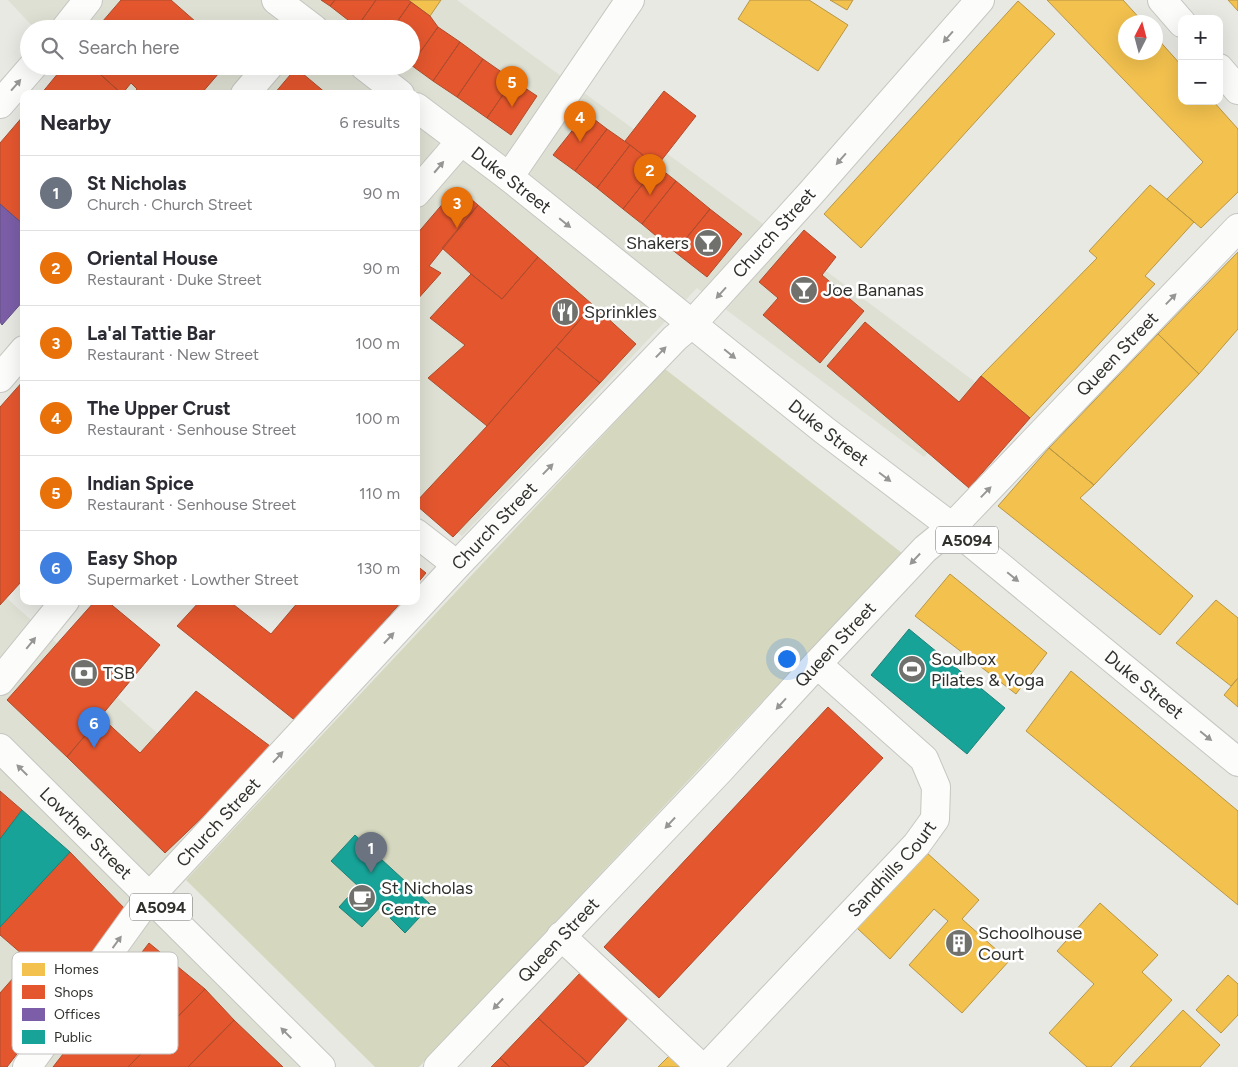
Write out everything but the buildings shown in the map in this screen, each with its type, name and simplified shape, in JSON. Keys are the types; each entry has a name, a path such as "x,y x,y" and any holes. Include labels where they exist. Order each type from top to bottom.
{"street":[{"path":"72,20 88,0"},
{"path":"276,0 299,20"},
{"path":"508,178 630,0"},
{"name":"Church Street","path":"420,605 675,338 692,324 812,193 980,0"},
{"path":"1162,0 1178,18"},
{"path":"1223,73 1238,90"},
{"path":"0,104 25,75"},
{"path":"248,90 261,75"},
{"path":"376,75 395,90"},
{"name":"Duke Street","path":"420,109 824,430 952,528 1238,762"},
{"path":"420,188 461,141"},
{"name":"Queen Street","path":"438,1067 720,770 925,549 952,528 1238,228"},
{"path":"0,378 20,355"},
{"path":"420,536 457,565"},
{"path":"0,681 62,605"},
{"name":"Church Street","path":"110,952 150,896 420,605"},
{"name":"Sandhills Court","path":"707,1067 917,844 935,819 936,786 924,759 817,664"},
{"name":"Lowther Street","path":"0,748 321,1067"},
{"path":"561,936 700,1067"},
{"name":"Church Street","path":"27,1067 36,1054"}],"shaded area":[{"path":"8,0 457,0 990,393 924,457 697,288 462,536 420,506 420,90 92,90 79,75 420,75 420,20 27,20"},
{"path":"0,592 235,803 150,896 321,1067 27,1067 14,1054 178,1054 178,952 12,952 12,1053 0,1041"}],"green space":[{"path":"665,369 902,553 419,1067 375,1067 186,880"}],"place":[{"name":"Indian Spice","path":"512,107"},
{"name":"The Upper Crust","path":"580,142"},
{"name":"Oriental House","path":"650,195"},
{"name":"La'al Tattie Bar","path":"457,228"},
{"name":"Shakers","path":"708,243"},
{"name":"Joe Bananas","path":"804,290"},
{"name":"Sprinkles","path":"565,312"},
{"name":"Soulbox Pilates & Yoga","path":"912,669"},
{"name":"TSB","path":"84,673"},
{"name":"Easy Shop","path":"94,748"},
{"name":"St Nicholas","path":"371,873"},
{"name":"St Nicholas Centre","path":"362,898"},
{"name":"Schoolhouse Court","path":"959,943"}]}
